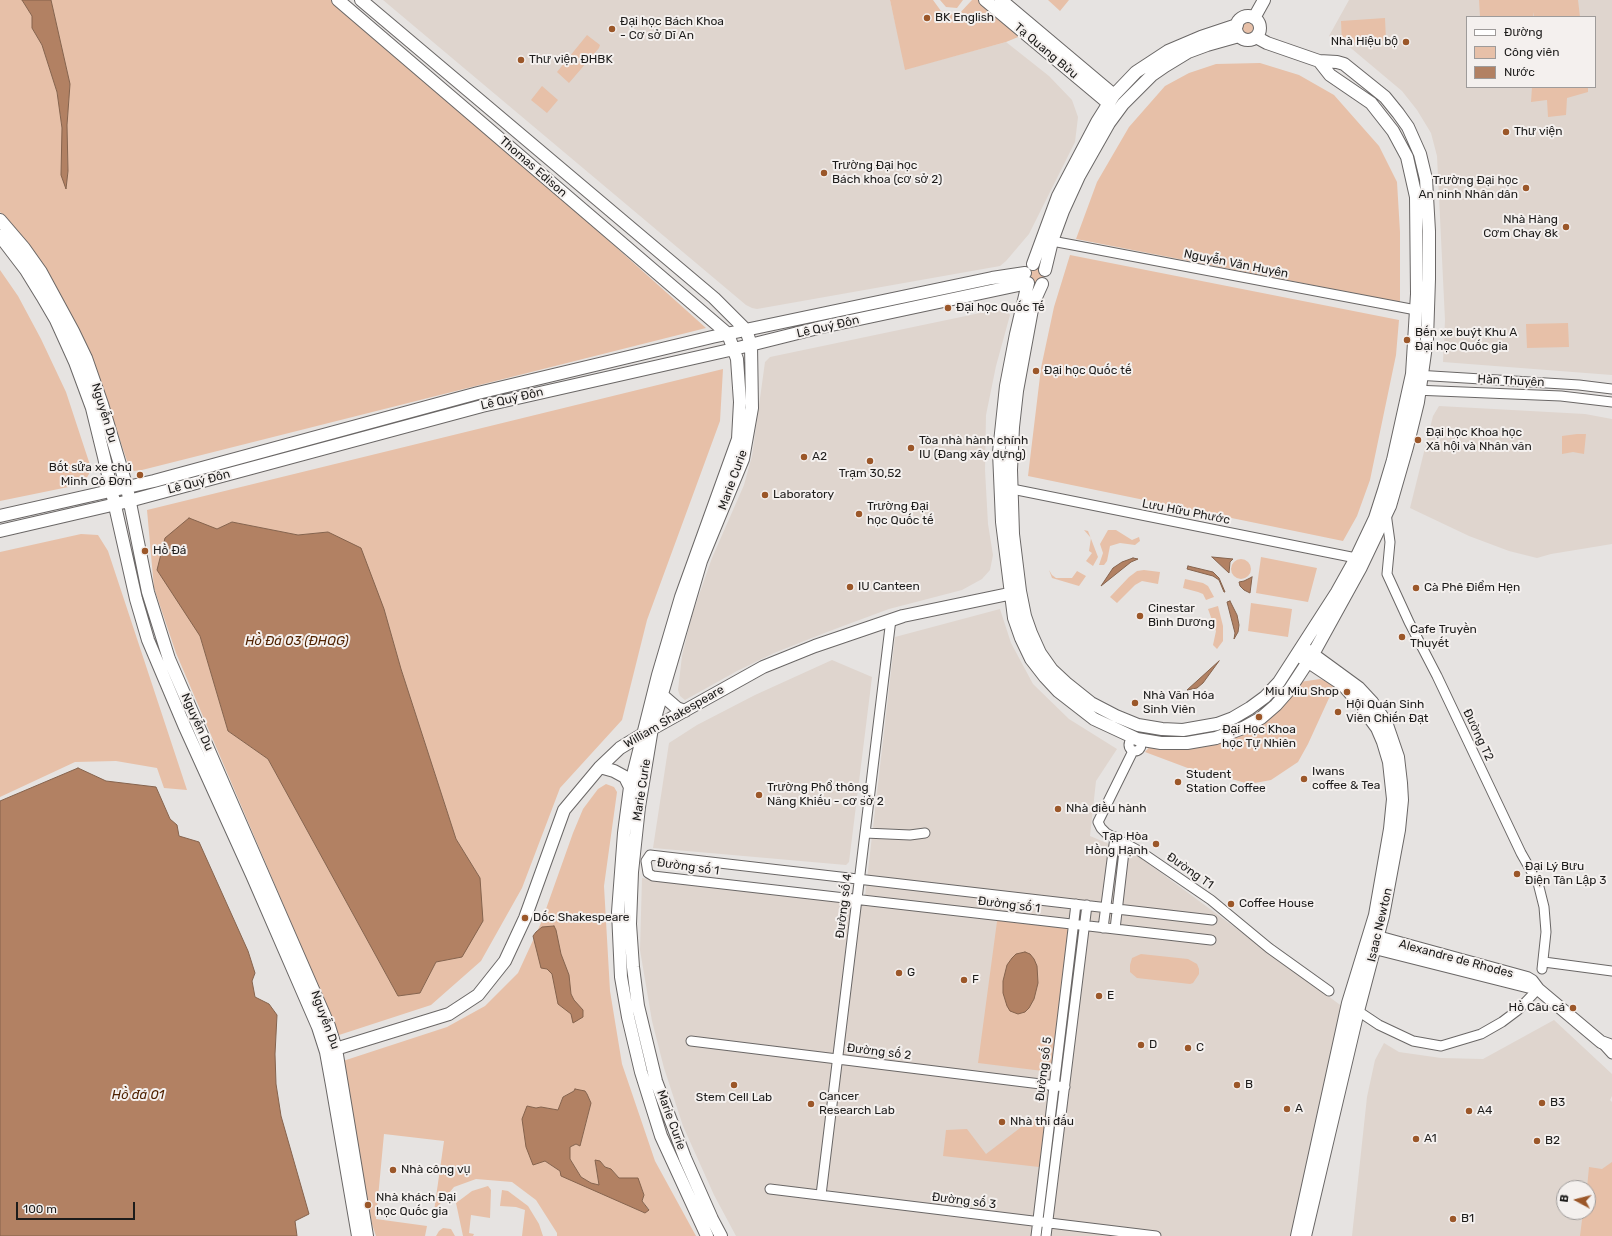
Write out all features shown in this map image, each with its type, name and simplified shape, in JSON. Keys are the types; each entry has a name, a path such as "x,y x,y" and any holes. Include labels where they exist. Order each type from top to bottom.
{"street":[{"name":"Thomas Edison","path":"338,0 728,334"},
{"name":"Thomas Edison","path":"361,0 714,298 746,330"},
{"name":"Tạ Quang Bửu","path":"985,0 1111,99"},
{"name":"Tạ Quang Bửu","path":"1001,0 1111,99"},
{"path":"1254,18 1264,0"},
{"path":"1247,16 1254,18 1258,22 1260,30 1256,37 1246,40 1238,31 1238,22 1243,17 1247,16"},
{"path":"1238,31 1200,37 1168,51 1136,72 1111,99 1058,196 1029,273 1006,386 999,452 1002,522 1016,593 1040,653 1052,670 1091,703 1138,725 1162,729 1184,730 1217,724 1233,718 1265,697 1279,682 1337,592 1382,511 1395,491 1407,447 1414,390 1427,339 1429,238 1426,185 1420,154 1408,127 1385,97 1344,64 1319,61 1268,43 1256,37"},
{"path":"1238,31 1188,52 1165,66 1152,75 1123,104 1109,123 1082,170 1063,211 1052,241 1045,270 1046,278 1033,304 1017,392 1013,427 1012,489 1016,593 1014,618 1021,638 1032,659 1045,677 1058,691 1094,719 1137,739 1161,743 1187,743 1216,738 1243,728 1261,718 1276,705 1290,689 1311,658 1361,567 1382,511"},
{"path":"1319,61 1330,75 1371,103 1393,131 1407,157 1416,197 1417,375"},
{"name":"Nguyễn Du","path":"0,220 24,248 41,272 73,331 94,381 127,488 148,592 169,659 323,1009 367,1236"},
{"name":"Nguyễn Du","path":"0,236 30,277 56,320 66,341 92,408 116,504 136,599 148,640 184,725 300,983 318,1027 331,1050 358,1236"},
{"path":"636,255 647,241"},
{"name":"Nguyễn Văn Huyên","path":"1052,241 1416,310"},
{"path":"1029,273 1041,265 1045,270"},
{"path":"1029,273 1035,286 1042,284"},
{"name":"Lê Quý Đôn","path":"0,516 127,488 478,393 746,330 992,278 1029,273"},
{"name":"Lê Quý Đôn","path":"0,530 129,501 482,406 751,345 1029,273"},
{"path":"819,315 822,327"},
{"name":"Marie Curie","path":"721,1236 679,1160 661,1136 641,1072 628,1017 621,978 618,912 624,833 630,787 648,731 662,695 701,560 743,459 752,408 751,345 746,330"},
{"name":"Marie Curie","path":"707,1236 679,1160 656,1081 638,1006 630,924 632,872 639,807 648,731 658,675 681,597 738,439 740,402 739,372 734,349 728,334"},
{"name":"Hàn Thuyên","path":"1417,375 1579,385 1612,389"},
{"name":"Hàn Thuyên","path":"1414,390 1561,396 1612,402"},
{"path":"478,393 482,406"},
{"path":"410,412 414,424"},
{"path":"324,435 330,448"},
{"name":"Lưu Hữu Phước","path":"1012,489 1356,558"},
{"name":"Đường T2","path":"1382,511 1390,542 1387,574 1521,853 1538,883 1544,908 1546,932 1543,966 1612,971"},
{"name":"William Shakespeare","path":"331,1050 449,1014 478,996 505,961 525,918 564,810 600,767 620,748 768,665 814,646 891,619 922,611 1016,593"},
{"name":"Đường số 4","path":"821,1195 891,619"},
{"name":"Isaac Newton","path":"1297,1236 1348,1003 1383,916 1399,830 1402,800 1402,783 1398,757 1386,722 1372,702 1359,688 1300,651"},
{"path":"662,695 677,708 685,711"},
{"path":"1137,739 1138,725"},
{"name":"Đường T1","path":"1137,739 1141,743 1141,747 1139,750 1133,751 1098,822 1101,828 1106,833 1141,852 1211,900 1270,948 1330,991"},
{"path":"600,767 614,771 625,777 630,787"},
{"path":"865,833 910,835 925,833"},
{"path":"1103,928 1115,837"},
{"path":"1115,929 1125,843"},
{"name":"Đường số 1","path":"1211,940 653,876 648,873 646,861 650,855 1212,920"},
{"name":"Đường số 5","path":"1036,1236 1076,904"},
{"name":"Đường số 5","path":"1046,1236 1087,905"},
{"name":"Isaac Newton","path":"1305,1236 1358,1011 1372,941"},
{"name":"Alexandre de Rhodes","path":"1372,941 1538,989 1606,1044"},
{"path":"1348,1003 1379,1025 1413,1041 1441,1046 1481,1034 1502,1022 1518,1010 1538,989"},
{"name":"Đường số 2","path":"691,1041 1065,1086"},
{"path":"1606,1044 1612,1054"},
{"name":"Đường số 3","path":"770,1189 1156,1236"}],"shaded area":[{"name":"Trường Đại học Bách khoa (cơ sở 2)","path":"383,0 890,0 906,69 1006,42 1049,76 1072,100 1078,117 1075,142 1029,234 1000,266 757,309 752,308 746,305"},
{"name":"Trường Đại học An ninh Nhân dân","path":"1349,0 1612,0 1612,375 1443,362 1445,320 1437,156 1431,133 1417,110 1402,91 1352,49 1329,36"},
{"name":"Trường Đại học Quốc tế","path":"1004,308 1010,315 996,366 986,415 985,470 988,524 993,555 990,570 982,579 962,590 889,609 827,632 774,653 737,671 685,700 680,696 678,690 682,656 692,615 712,558 744,485 752,456 765,362 770,357"},
{"path":"1439,406 1585,414 1612,419 1612,544 1551,554 1537,558 1509,551 1469,536 1410,508 1433,416"},
{"path":"1000,609 1011,643 1033,684 1069,719 1117,749 1096,781 1090,836 1138,856 1343,1007 1293,1236 736,1236 714,1195 683,1126 664,1068 652,1021 640,950 642,878 864,905 895,637"},
{"name":"Trường Phổ thông Năng Khiếu - cơ sở 2","path":"832,660 872,677 849,862 846,865 653,848 669,743 697,725 755,695"},
{"path":"1554,1020 1612,1074 1612,1096 1610,1100 1612,1102 1612,1236 1352,1236 1367,1097 1375,1060 1384,1043 1399,1052 1441,1058 1483,1059"}],"green space":[{"path":"0,0 22,0 32,16 32,28 42,45 57,92 62,128 66,188 68,171 67,125 70,84 51,0 334,0 471,117 706,328 134,471 128,464 92,356 55,289 24,240 0,212"},
{"path":"890,0 933,0 941,11 958,15 972,0 988,0 1028,33 1006,42 905,70"},
{"path":"940,0 963,0 957,8 946,7"},
{"path":"1048,0 1069,0 1060,11"},
{"path":"1479,0 1578,0 1580,16 1534,16 1533,12 1533,16 1480,16"},
{"path":"1385,18 1386,41 1342,43 1341,21"},
{"path":"1248,19 1254,22 1257,28 1254,34 1248,37 1242,34 1239,28 1242,22"},
{"path":"587,35 600,45 599,48 569,83 557,72"},
{"path":"1260,63 1299,75 1334,95 1379,146 1397,182 1400,232 1400,302 1076,239 1097,182 1129,127 1165,86 1189,73 1216,64"},
{"path":"542,86 558,100 547,113 531,100"},
{"path":"1532,88 1588,88 1588,92 1567,98 1566,115 1548,117 1547,100 1531,102"},
{"path":"1070,255 1399,320 1396,355 1370,480 1357,516 1343,541 1028,476 1041,368 1054,307"},
{"path":"1033,267 1039,267 1044,272 1042,281 1039,283 1033,283 1028,278 1028,272"},
{"path":"0,270 18,296 41,339 66,392 90,465 89,474 83,484 0,501"},
{"path":"1568,323 1569,347 1527,348 1526,324"},
{"path":"723,369 720,421 647,620 622,720 560,788 522,888 481,961 431,1005 339,1035 176,653 154,588 147,510","holes":["232,522 298,535 328,532 384,609 401,669 456,839 480,878 462,957 436,962 420,993 398,996 268,759 228,731 200,636 217,529"]},
{"path":"1586,434 1584,454 1573,452 1562,454 1562,436"},
{"path":"1084,530 1088,531 1090,537"},
{"path":"1108,530 1116,530 1132,540 1139,537 1140,541 1135,545 1120,543 1110,546 1107,561 1104,565 1099,565 1103,553 1100,544"},
{"path":"81,534 98,535 108,551 187,790 164,788 157,768 116,761 75,762 0,797 0,552"},
{"path":"1091,539 1098,557 1093,566 1086,561 1092,553 1089,551"},
{"path":"1261,557 1317,568 1308,602 1256,593"},
{"path":"1241,559 1248,562 1251,569 1248,576 1241,579 1234,576 1231,569 1234,562"},
{"path":"1049,570 1056,578 1072,578 1077,571 1086,576 1079,586 1052,578"},
{"path":"1144,570 1160,572 1158,584 1142,581 1135,585 1117,603 1110,597 1129,577 1137,571"},
{"path":"1185,579 1203,583 1208,586 1214,597 1206,600 1203,594 1183,588"},
{"path":"1251,603 1292,609 1288,637 1248,631"},
{"path":"1218,606 1223,626 1223,641 1217,649 1213,645 1216,631 1208,609"},
{"path":"1320,679 1335,685 1308,744 1298,762 1271,780 1249,784 1228,778 1209,776 1145,752 1153,743 1229,733 1262,716 1300,682"},
{"path":"606,784 614,787 617,792 604,886 610,991 622,1064 655,1161 696,1236 557,1236 557,1233 536,1200 512,1182 476,1179 454,1187 434,1211 444,1141 384,1134 376,1219 427,1226 425,1236 376,1236 372,1224 343,1061 447,1027 485,1006 518,973 541,923 583,809 598,789","holes":["574,1091 587,1094 591,1103 580,1146 576,1144 570,1147 570,1159 581,1177 591,1183 599,1185 595,1161 600,1161 605,1167 611,1169 619,1178 642,1189 644,1195 642,1201 649,1209 645,1213 565,1177 560,1171 545,1161 527,1106 558,1110 563,1097"]},
{"path":"998,914 1069,925 1051,1072 978,1063"},
{"path":"1076,932 1079,934 1062,1069 1059,1071"},
{"path":"1141,954 1188,959 1197,964 1199,974 1193,983 1190,984 1137,978 1130,972 1130,965 1132,958"},
{"path":"1037,1115 1046,1116 1039,1167 943,1156 946,1130 967,1129 986,1154"},
{"path":"1612,1162 1612,1236 1580,1236 1582,1220 1596,1220 1596,1180 1588,1180 1589,1167 1602,1169"},
{"path":"488,1186 491,1190 490,1218 471,1215 469,1233 474,1234 473,1236 463,1236 456,1203 472,1191"},
{"path":"502,1190 508,1191 528,1206 539,1224 543,1236 522,1236 525,1210 516,1207 500,1206"},
{"path":"443,1228 451,1229 455,1236 436,1236"}],"water":[{"path":"22,0 51,0 70,84 67,125 68,171 66,189 61,175 62,128 57,92 42,45 32,28 32,16"},
{"name":"Hồ Đá 03 (ĐHQG)","path":"189,518 217,529 232,522 298,535 328,532 361,548 384,609 401,669 456,839 480,878 483,921 462,957 436,962 420,993 398,996 268,759 228,731 200,636 157,570 165,538"},
{"path":"1212,557 1233,559 1230,562 1229,573"},
{"path":"1133,558 1138,559 1131,562 1101,586 1113,568 1122,562"},
{"path":"1188,566 1213,572 1219,578 1225,592 1219,580 1213,576 1187,569"},
{"path":"1252,577 1250,593 1240,586 1239,582"},
{"path":"1230,601 1237,615 1239,625 1238,632 1234,639 1235,633 1227,602"},
{"path":"1219,661 1203,683 1197,688 1187,690"},
{"name":"Hồ đá 01","path":"78,768 106,781 156,787 170,819 177,825 179,836 199,842 248,951 255,973 252,981 255,997 269,1004 277,1015 275,1054 276,1084 281,1116 309,1214 295,1221 297,1236 0,1236 0,801"},
{"path":"554,926 561,954 569,975 571,994 583,1010 583,1017 573,1023 571,1014 558,1004 552,974 547,969 541,968 533,936 542,927"},
{"path":"1025,952 1030,954 1037,966 1038,983 1034,999 1029,1008 1025,1012 1018,1014 1010,1011 1007,1006 1003,993 1003,981 1007,965 1012,958 1016,954"},
{"path":"575,1089 585,1091 591,1103 580,1146 576,1144 570,1147 570,1159 581,1177 591,1183 599,1185 595,1160 600,1161 605,1167 611,1169 619,1178 638,1178 644,1195 642,1201 649,1210 645,1213 561,1176 560,1171 545,1161 533,1165 526,1147 522,1119 527,1106 558,1110 563,1097"}],"place":[{"name":"BK English","path":"927,18"},
{"name":"Đại học Bách Khoa - Cơ sở Dĩ An","path":"612,29"},
{"name":"Nhà Hiệu bộ","path":"1406,42"},
{"name":"Thư viện ĐHBK","path":"521,60"},
{"name":"Thư viện","path":"1506,132"},
{"name":"Trường Đại học Bách khoa (cơ sở 2)","path":"824,173"},
{"name":"Trường Đại học An ninh Nhân dân","path":"1526,188"},
{"name":"Nhà Hàng Cơm Chay 8k","path":"1566,227"},
{"name":"Đại học Quốc Tế","path":"948,308"},
{"name":"Bến xe buýt Khu A Đại học Quốc gia","path":"1407,340"},
{"name":"Đại học Quốc tế","path":"1036,371"},
{"name":"Đại học Khoa học Xã hội và Nhân văn","path":"1418,440"},
{"name":"Tòa nhà hành chính IU (Đang xây dựng)","path":"911,448"},
{"name":"A2","path":"804,457"},
{"name":"Trạm 30,52","path":"870,461"},
{"name":"Bốt sửa xe chú Minh Cô Đơn","path":"140,475"},
{"name":"Laboratory","path":"765,495"},
{"name":"Trường Đại học Quốc tế","path":"859,514"},
{"name":"Hồ Đá","path":"145,551"},
{"name":"IU Canteen","path":"850,587"},
{"name":"Cà Phê Điểm Hẹn","path":"1416,588"},
{"name":"Cinestar Bình Dương","path":"1140,616"},
{"name":"Cafe Truyền Thuyết","path":"1402,637"},
{"name":"Miu Miu Shop","path":"1347,692"},
{"name":"Nhà Văn Hóa Sinh Viên","path":"1135,703"},
{"name":"Hội Quán Sinh Viên Chiến Đạt","path":"1338,712"},
{"name":"Đại Học Khoa học Tự Nhiên","path":"1259,717"},
{"name":"Iwans coffee & Tea","path":"1304,779"},
{"name":"Student Station Coffee","path":"1178,782"},
{"name":"Trường Phổ thông Năng Khiếu - cơ sở 2","path":"759,795"},
{"name":"Nhà điều hành","path":"1058,809"},
{"name":"Tạp Hòa Hồng Hạnh","path":"1156,844"},
{"name":"Đại Lý Bưu Điện Tân Lập 3","path":"1517,874"},
{"name":"Coffee House","path":"1231,904"},
{"name":"Dốc Shakespeare","path":"525,918"},
{"name":"G","path":"899,973"},
{"name":"F","path":"964,980"},
{"name":"E","path":"1099,996"},
{"name":"Hồ Câu cá","path":"1573,1008"},
{"name":"D","path":"1141,1045"},
{"name":"C","path":"1188,1048"},
{"name":"Stem Cell Lab","path":"734,1085"},
{"name":"B","path":"1237,1085"},
{"name":"B3","path":"1542,1103"},
{"name":"Cancer Research Lab","path":"811,1104"},
{"name":"A","path":"1287,1109"},
{"name":"A4","path":"1469,1111"},
{"name":"Nhà thi đấu","path":"1002,1122"},
{"name":"A1","path":"1416,1139"},
{"name":"B2","path":"1537,1141"},
{"name":"Nhà công vụ","path":"393,1170"},
{"name":"Nhà khách Đại học Quốc gia","path":"368,1205"},
{"name":"B1","path":"1453,1219"}]}
